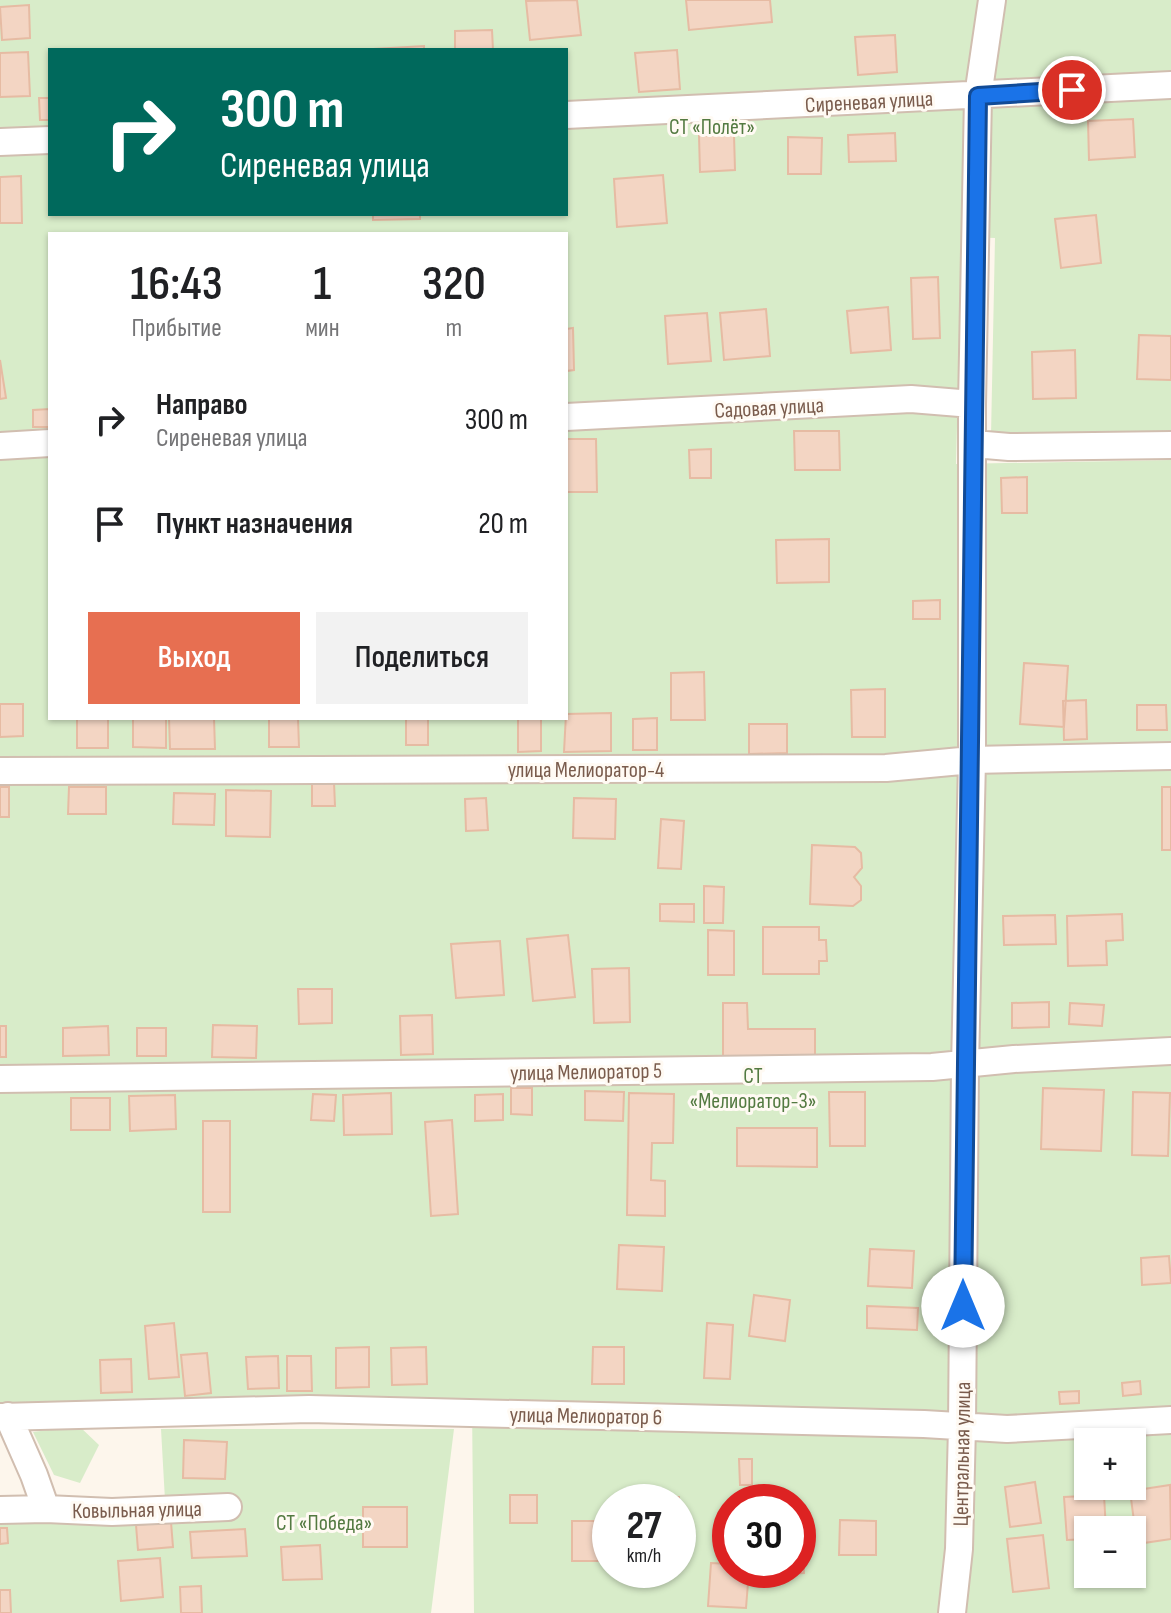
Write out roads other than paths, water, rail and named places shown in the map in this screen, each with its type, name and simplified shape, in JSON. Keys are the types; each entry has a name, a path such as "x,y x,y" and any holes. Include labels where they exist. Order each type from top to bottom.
{"street":[{"name":"Центральная улица","path":"952,1613 959,1549 962,1426 978,96 992,0"},
{"name":"Сиреневая улица","path":"568,115 1171,85"},
{"path":"0,142 48,140"},
{"name":"Садовая улица","path":"568,417 911,399 972,404"},
{"path":"0,446 48,443"},
{"path":"974,444 1009,447 1171,445"},
{"name":"улица Мелиоратор-4","path":"0,771 886,768 972,760 1171,756"},
{"name":"улица Мелиоратор 5","path":"0,1079 965,1066 1014,1059 1171,1051"},
{"name":"улица Мелиоратор 6","path":"4,1416 309,1409 1007,1429 1171,1420"},
{"name":"Ковыльная улица","path":"4,1416 34,1475 46,1509"},
{"name":"Ковыльная улица","path":"0,1510 112,1512 228,1507"}],"park label":[{"name":"СТ «Полёт»","path":"712,126"},
{"name":"СТ «Мелиоратор-3»","path":"753,1088"},
{"name":"СТ «Победа»","path":"324,1522"}]}
